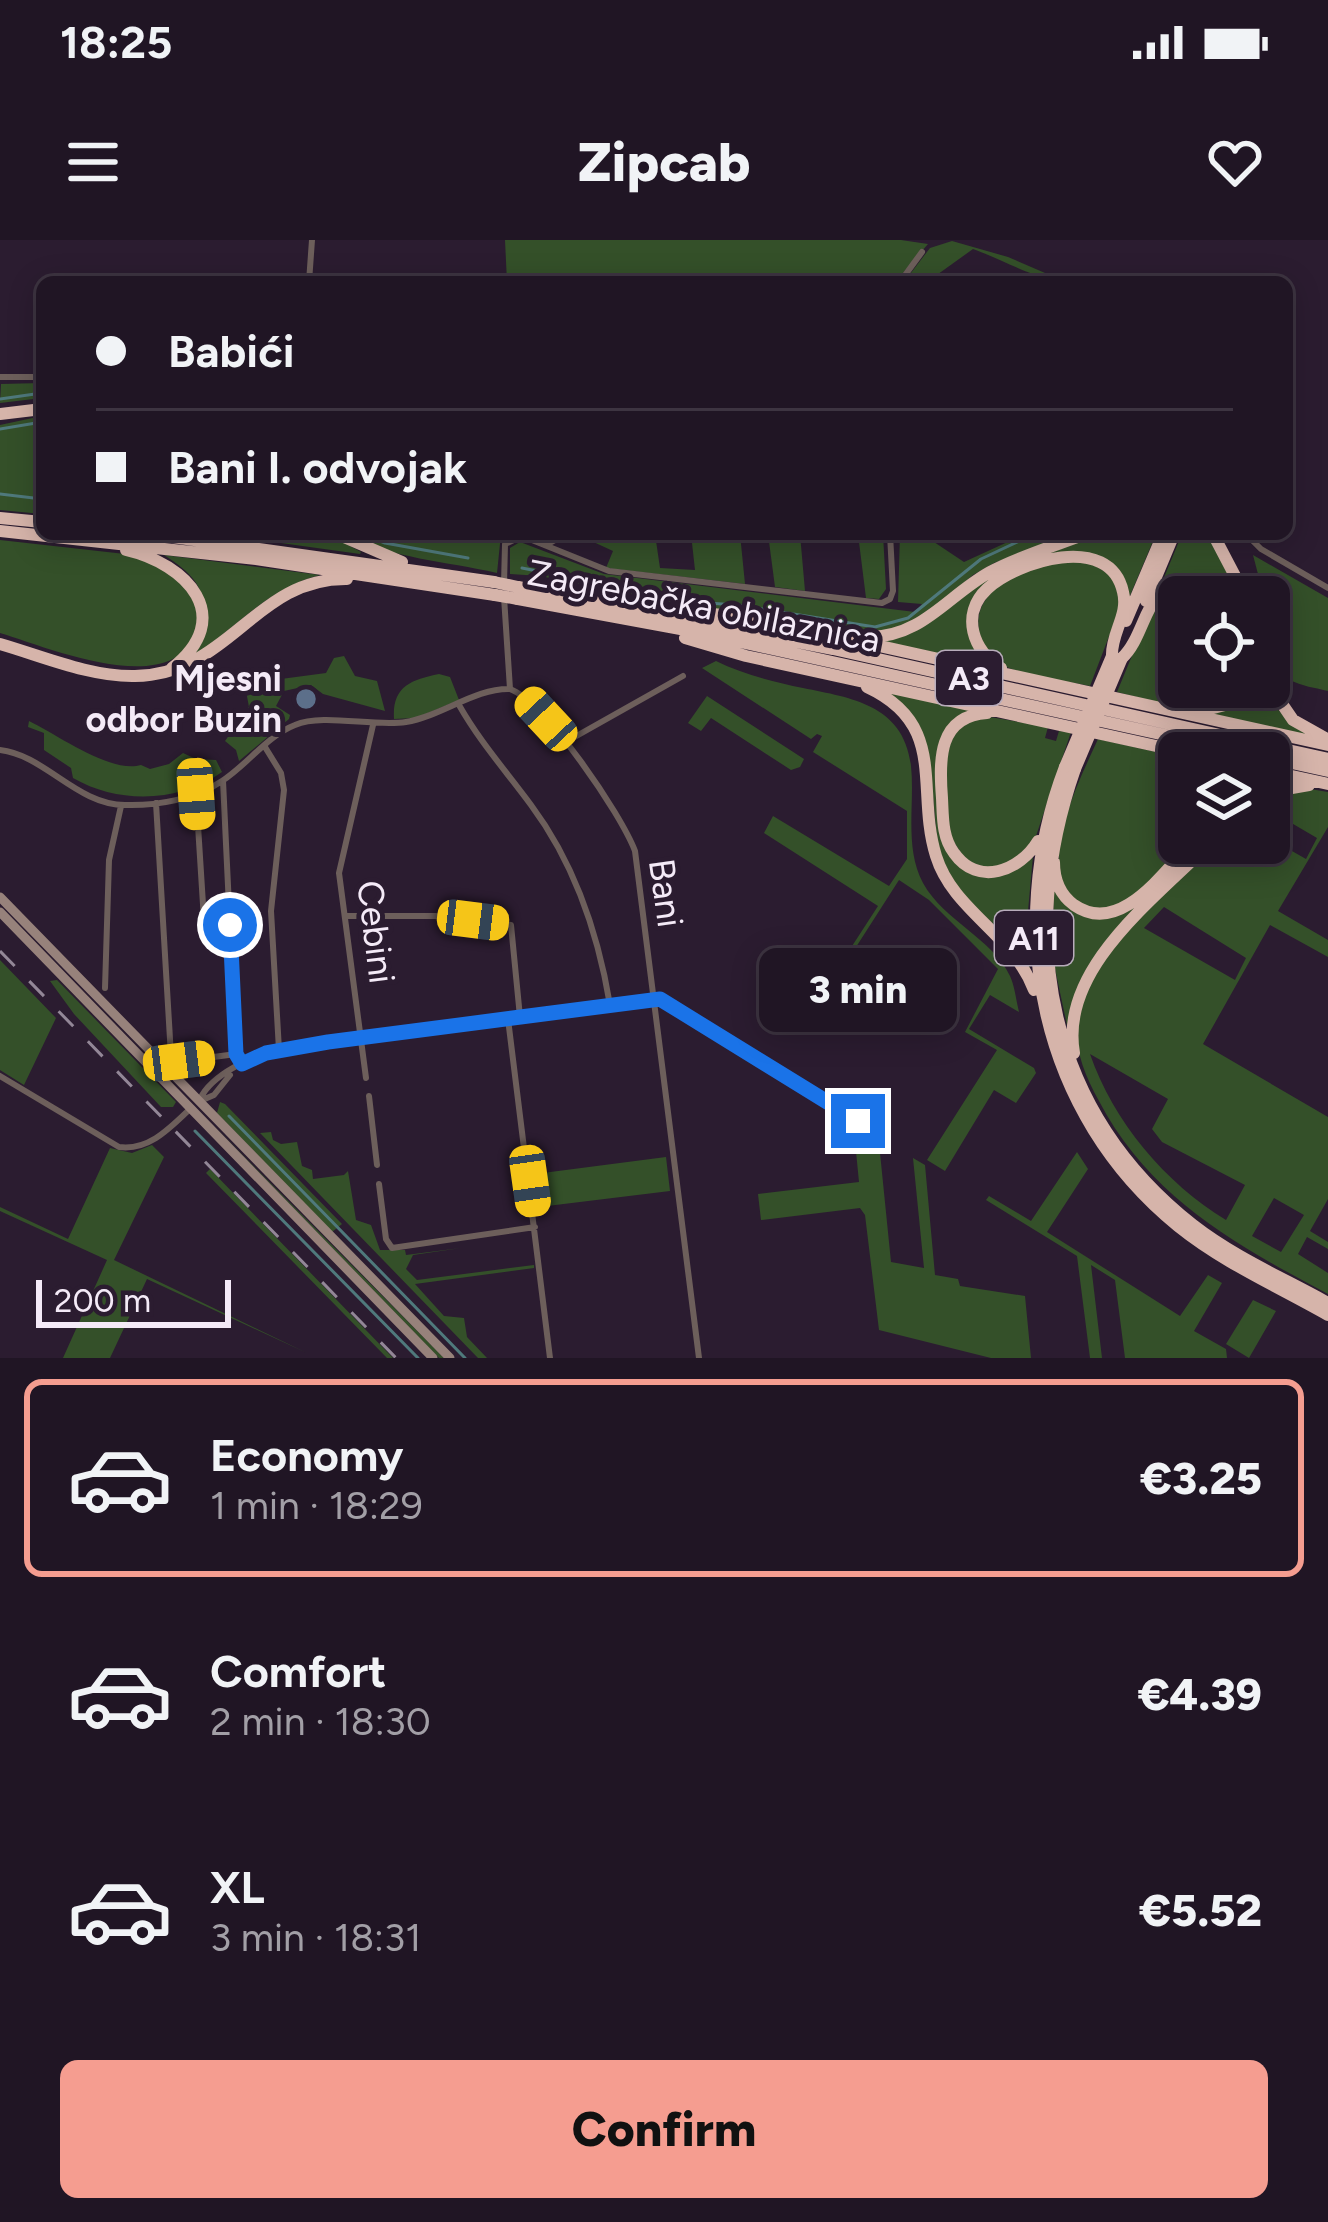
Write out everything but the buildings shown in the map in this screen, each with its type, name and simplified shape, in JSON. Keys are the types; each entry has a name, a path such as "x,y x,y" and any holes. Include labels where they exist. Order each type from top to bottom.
{"highway":[{"path":"2,415 36,410"},
{"path":"0,518 36,521"},
{"name":"Zagrebačka obilaznica","path":"0,531 36,534"},
{"path":"70,540 144,555 186,578 201,608 200,632 187,655 166,671"},
{"name":"Zagrebačka obilaznica","path":"85,540 608,603 1328,759"},
{"name":"Zagrebačka obilaznica","path":"195,540 456,576 494,589"},
{"path":"349,540 456,576"},
{"path":"827,634 864,638 906,632 996,568 1070,540"},
{"name":"A11","path":"1117,657 1161,540"},
{"name":"A11","path":"1171,540 1117,657 1052,821 1035,892 1034,940 1043,1008 1078,1104 1120,1169 1216,1255 1328,1315"},
{"path":"1216,540 1235,576"},
{"path":"1042,681 998,667 976,643 975,608 986,590 1034,566 1077,555 1091,557 1110,568 1121,584 1125,602 1112,644 1117,657 1132,646 1158,594"},
{"path":"0,644 120,676 166,671 215,651 270,603 300,586 341,579 426,584"},
{"name":"Zagrebačka obilaznica","path":"518,593 1158,734"},
{"path":"608,603 728,614 1158,706"},
{"path":"621,618 640,628 809,670 1158,747"},
{"path":"809,670 881,694 914,724 926,757 938,862 955,893 1019,959 1034,989 1048,1044 1058,1055"},
{"path":"1166,708 1216,708"},
{"path":"1166,708 1328,743"},
{"path":"1285,708 1293,720 1328,743"},
{"path":"1012,713 970,716 945,738 939,761 947,840 967,865 997,872 1025,859 1052,821"},
{"path":"1290,763 1328,771"},
{"path":"1290,777 1328,787"},
{"path":"1290,787 1328,787"},
{"path":"1052,821 1054,870 1060,889 1075,906 1098,914 1115,912 1138,898 1171,864"},
{"name":"A11","path":"1052,821 1046,890 1047,970 1064,1044 1094,1111 1132,1167 1194,1225 1328,1303"},
{"path":"1094,1111 1073,1051 1077,999 1112,943 1189,864"}],"main road":[{"path":"0,897 434,1358"},
{"path":"0,912 450,1358"}],"street":[{"path":"309,276 312,240"},
{"path":"904,276 922,252"},
{"path":"3,379 36,377"},
{"path":"1,747 92,797 121,806 156,803 196,794 223,781 294,725 408,722 491,690 511,688 503,552 510,540"},
{"path":"532,540 609,571 882,603 893,591 890,540"},
{"path":"548,544 555,540"},
{"path":"1252,540 1328,588"},
{"path":"564,743 683,676"},
{"name":"Bani","path":"511,688 522,694 564,743 615,811 635,851 699,1358"},
{"path":"459,705 483,747 533,807 581,891 610,1005"},
{"name":"Cebini","path":"367,1078 347,916 338,888 374,725"},
{"path":"264,746 280,772 284,790 271,911 279,1050"},
{"path":"223,781 236,1054 242,1064"},
{"path":"196,794 205,936"},
{"path":"156,803 170,1056 179,1061 236,1054"},
{"path":"105,988 109,860 121,806"},
{"path":"347,916 435,916 511,925 520,1017"},
{"path":"0,1076 118,1147 135,1148 151,1142 195,1104 215,1078 279,1050 656,1000 712,1029 858,1121"},
{"path":"508,1019 550,1358"},
{"path":"369,1096 377,1165"},
{"path":"379,1184 386,1239 392,1248 536,1227"}],"green space":[{"path":"505,240 901,240 928,244 900,276 507,276"},
{"path":"952,241 1052,276 1032,274 973,249 935,276 909,276 930,248"},
{"path":"36,383 36,399 0,403 1,384"},
{"path":"36,417 36,513 0,510 0,425"},
{"path":"0,540 125,554 174,571 198,604 196,632 183,652 162,663 136,666 76,657 0,633"},
{"path":"260,540 339,540 360,554"},
{"path":"357,540 500,540 497,573 400,554"},
{"path":"589,540 656,540 660,568 695,570 692,540 741,540 745,584 606,568 613,551"},
{"path":"769,540 801,540 805,591 775,587"},
{"path":"859,540 883,540 886,589 879,599 866,598"},
{"path":"900,540 931,540 964,562 1012,540 1056,540 994,563 920,620 878,633 510,574 510,548 520,542 604,574 915,612 922,604 898,602"},
{"path":"1079,540 1153,540 1129,598 1099,556 1067,552 1003,575 971,608 987,664 881,641 915,631 985,579"},
{"path":"1180,540 1212,540 1232,576 1165,576"},
{"path":"164,555 320,575 267,600 190,659 202,600 192,578"},
{"path":"1253,555 1290,576 1258,576"},
{"path":"1085,559 1113,577 1121,605 1090,686 1029,674 994,659 979,631 979,614 986,599 1032,569"},
{"path":"1290,576 1328,598 1328,691 1290,680"},
{"path":"1158,604 1158,702 1117,692 1148,617"},
{"path":"344,656 355,676 377,681 385,711 323,694 311,685 284,691 276,706 289,719 239,761 236,750 225,741 249,707 244,680 251,669 281,679 326,673 334,658"},
{"path":"716,661 758,677 857,701 887,717 898,729 911,766 912,840 923,883 943,908 992,951 1010,976 1019,1012 990,995 969,1029 1036,1073 1016,1103 994,1090 945,1171 927,1160 997,1050 965,1032 998,969 929,900 899,880 824,997 821,994 878,906 764,833 773,816 889,886 907,859 907,811 813,752 822,736 811,739 702,668"},
{"path":"439,674 450,677 459,700 416,718 394,719 396,699 405,687"},
{"path":"882,689 972,709 941,738 951,856 1006,874 1033,856 1027,922 1030,971 1002,932 959,892 938,852 930,762"},
{"path":"707,696 804,759 800,767 791,770 711,718 701,731 688,723"},
{"path":"1220,708 1277,708 1315,738 1290,732 1212,715"},
{"path":"984,716 1048,727 1045,738 1056,741 1059,731 1071,732 1035,839 1007,867 981,868 964,858 949,834 944,757 958,727"},
{"path":"29,721 115,764 150,769 169,764 183,753 216,760 222,772 169,794 110,793 73,778 71,768 44,750 44,733 28,727"},
{"path":"1098,739 1158,752 1158,864 1167,864 1135,897 1101,911 1074,900 1063,885 1059,865 1065,821"},
{"path":"1290,791 1328,792 1328,827 1278,911 1328,940 1328,957 1270,925 1203,1044 1328,1117 1328,1199 1310,1231 1328,1242 1328,1249 1307,1237 1298,1254 1328,1273 1328,1294 1228,1237 1143,1165 1099,1101 1077,1043 1079,1005 1086,986 1117,943 1194,864 1290,864 1290,850 1306,859 1317,838 1290,822","holes":["1164,907 1246,958 1235,980 1144,928","1090,1054 1168,1099 1152,1129 1162,1142 1245,1185 1226,1220 1182,1188 1144,1148 1112,1103","1274,1198 1304,1215 1281,1252 1252,1236"]},
{"path":"1171,864 1184,864 1102,951 1075,1002 1068,1030 1054,964 1053,884 1060,896 1107,917"},
{"path":"0,960 56,1018 24,1085 0,1070"},
{"path":"57,980 176,1102 173,1107 161,1107 74,1014 50,981"},
{"path":"220,1102 342,1224 332,1232 217,1113"},
{"path":"209,1121 444,1358 439,1358"},
{"path":"853,1121 878,1133 891,1262 924,1268 913,1158 925,1165 935,1275 958,1279 960,1286 1025,1296 1031,1358 991,1358 879,1330 865,1215 860,1208 761,1220 758,1194 859,1182"},
{"path":"271,1132 281,1144 297,1142 302,1166 312,1170 313,1179 348,1171 356,1220 371,1225 380,1250 405,1250 406,1255 461,1248 413,1255 406,1269 417,1280 534,1265 415,1284 444,1316 464,1318 467,1337 487,1358 478,1358 260,1133"},
{"path":"152,1145 164,1157 114,1260 307,1353 147,1279 110,1358 63,1358 107,1260 0,1207 68,1239 110,1148 132,1153"},
{"path":"1077,1152 1088,1169 1047,1232 1180,1316 1208,1275 1222,1283 1194,1331 1226,1349 1227,1358 1125,1358 1115,1280 1091,1265 1102,1358 1090,1358 1077,1256 986,1200 989,1196 1031,1221"},
{"path":"666,1157 670,1191 539,1207 535,1174"},
{"path":"210,1169 393,1358 387,1358 206,1173"},
{"path":"1253,1300 1276,1311 1249,1358 1226,1344"}],"waterway":[{"path":"0,399 36,394"},
{"path":"0,429 36,423"},
{"path":"0,494 36,498"},
{"path":"378,540 468,558"},
{"path":"522,568 693,602 875,627 908,618 981,559 1021,540"},
{"path":"229,1116 465,1358"},
{"path":"195,1131 418,1358"}],"railway":[{"path":"0,951 396,1358"}],"place":[{"name":"Mjesni odbor Buzin","path":"306,699"}],"route":[{"path":"230,925 236,1054 242,1064 266,1053 328,1042 660,999 858,1121"}]}
